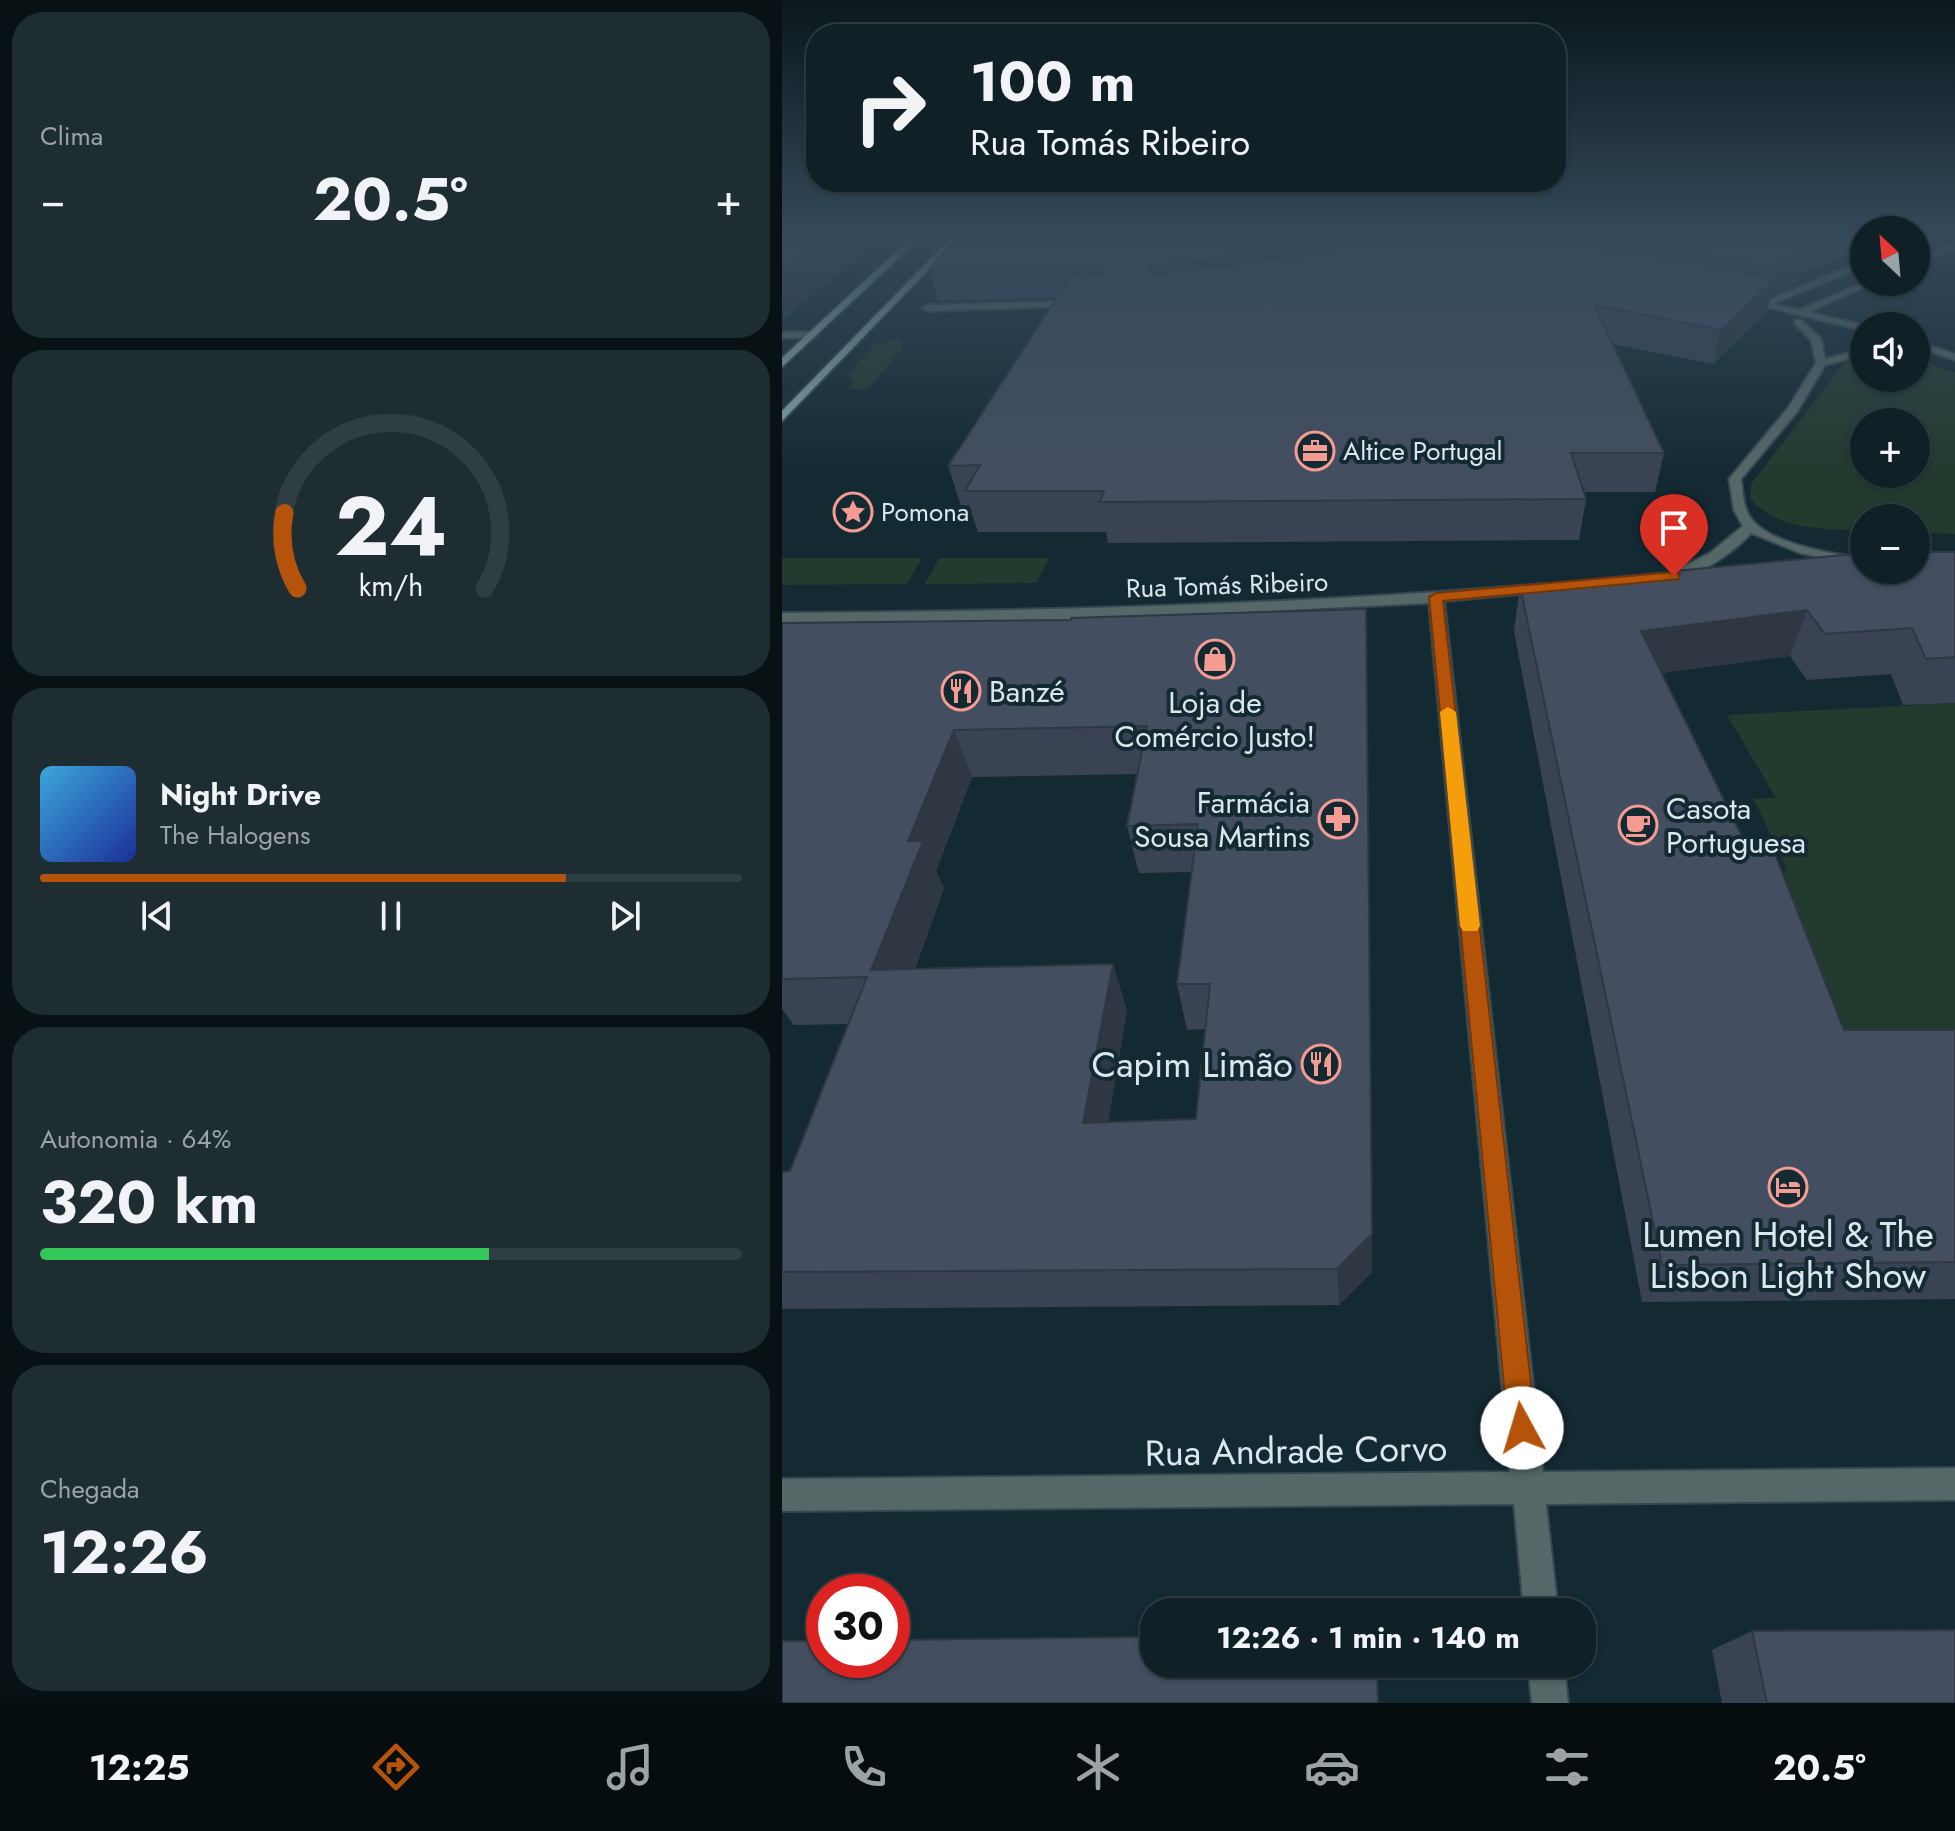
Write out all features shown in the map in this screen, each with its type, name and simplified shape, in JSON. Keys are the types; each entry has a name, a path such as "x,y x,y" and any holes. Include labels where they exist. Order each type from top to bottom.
{"main road":[{"path":"782,364 835,314"},
{"path":"782,418 882,314"}],"street":[{"path":"1793,314 1840,335"},
{"path":"1800,317 1805,314"},
{"path":"1800,317 1850,326"},
{"path":"1800,317 1816,339 1821,363 1793,410 1735,479 1737,503 1750,526 1779,541 1847,562"},
{"path":"782,335 813,335"},
{"path":"1930,350 1955,361"},
{"path":"1821,363 1850,356"},
{"path":"1930,357 1955,361"},
{"path":"1721,573 1666,577 1719,556 1739,540 1750,526"},
{"path":"1808,566 1847,562"},
{"name":"Rua Tomás Ribeiro","path":"782,618 1079,615 1436,597 1567,586"},
{"path":"1436,597 1540,1598"},
{"name":"Rua Andrade Corvo","path":"782,1495 1955,1484"},
{"path":"1547,1678 1550,1703"}],"green space":[{"path":"899,339 903,345 901,350 867,389 849,389 853,383 848,374 874,345"},
{"path":"1850,361 1850,392 1930,392 1930,365 1955,372 1955,534 1930,533 1930,504 1850,504 1850,530 1834,529 1803,526 1774,517 1750,498 1751,484 1841,367"},
{"path":"782,558 922,558 907,584 782,585"},
{"path":"939,558 1049,558 1037,583 925,584"},
{"path":"1955,703 1955,1075 1817,1075 1722,876 1787,871 1754,799 1776,798 1727,715"}],"building":[{"name":"Altice Portugal","path":"1046,314 1598,314 1664,453 1571,453 1586,499 1100,502 1104,491 965,491 980,465 948,466"},
{"name":"Altice Portugal","path":"1642,314 1737,314 1721,330"},
{"path":"1930,552 1955,552 1955,657 1926,659 1912,628 1825,634 1807,610 1641,631 1748,849 1773,849 1844,1030 1955,1030 1955,1262 1662,1265 1520,586 1850,554 1850,584 1930,584"},
{"path":"1366,609 1372,1234 1337,1269 782,1272 782,1172 790,1171 867,977 782,979 782,623","holes":["1147,726 1127,826 1198,824 1177,984 1210,984 1196,1119 1083,1123 1113,964 871,970 923,841 908,841 954,730"]},
{"path":"1955,1630 1955,1703 1767,1703 1752,1631"},
{"path":"1140,1637 1140,1678 1377,1678 1378,1703 782,1703 782,1641 806,1641 806,1678 910,1678 910,1640"}],"slow traffic":[{"path":"1448,712 1470,926"}],"place":[{"name":"Altice Portugal","path":"1315,451"},
{"name":"Pomona","path":"853,512"},
{"name":"Loja de Comércio Justo!","path":"1215,659"},
{"name":"Banzé","path":"961,691"},
{"name":"Farmácia Sousa Martins","path":"1338,819"},
{"name":"Casota Portuguesa","path":"1638,825"},
{"name":"Capim Limão","path":"1321,1064"},
{"name":"Lumen Hotel & The Lisbon Light Show","path":"1788,1187"}],"route":[{"path":"1522,1428 1436,597 1674,576"}]}
